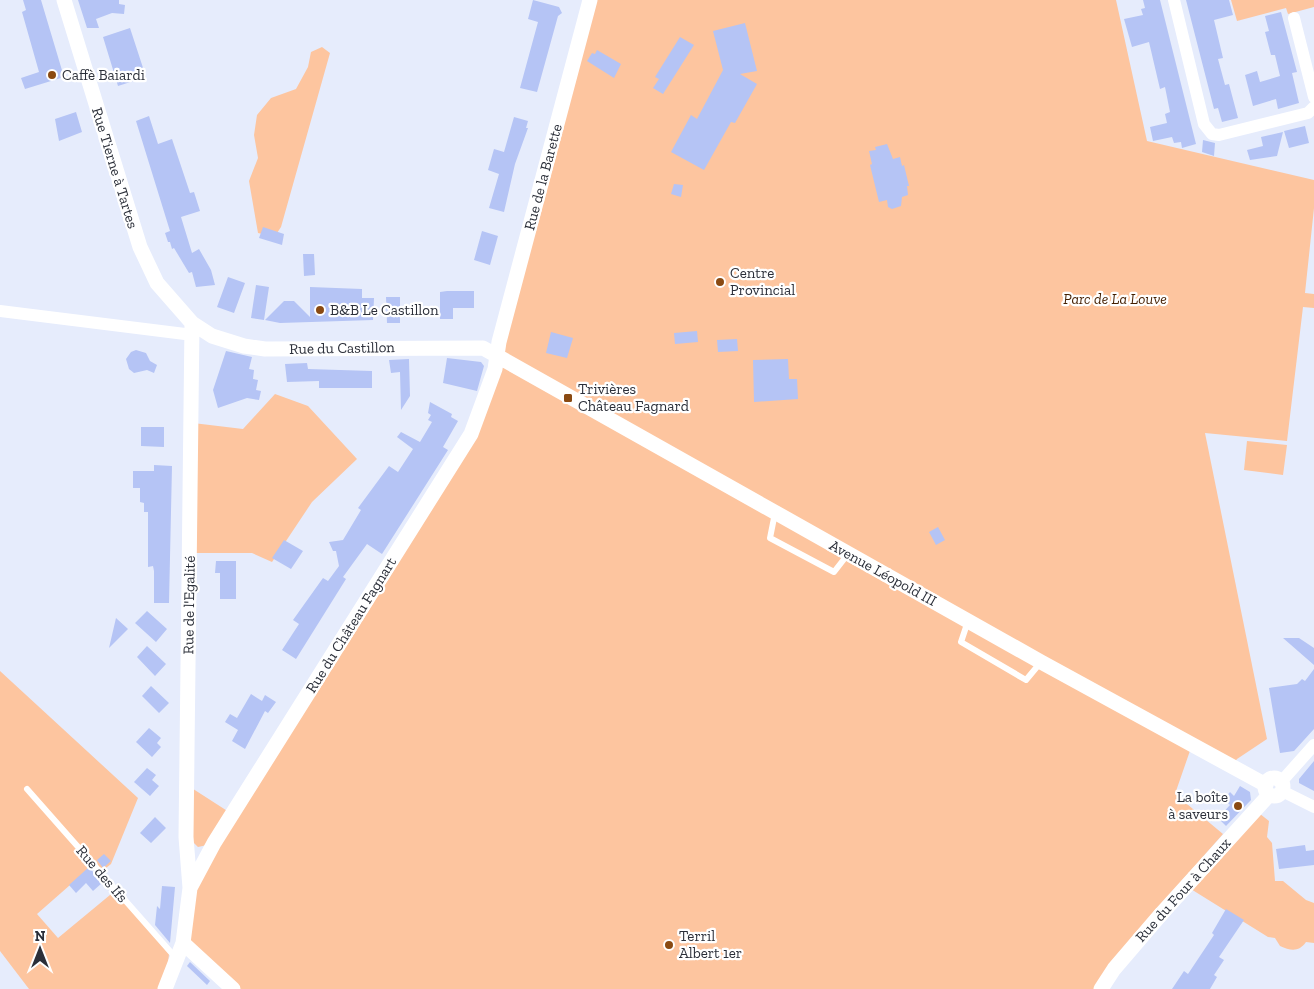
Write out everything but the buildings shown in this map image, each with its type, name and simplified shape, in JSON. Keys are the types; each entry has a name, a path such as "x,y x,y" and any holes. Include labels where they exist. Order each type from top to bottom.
{"street":[{"name":"Rue Tierne à Tartes","path":"64,0 140,248 157,283 192,329"},
{"name":"Rue de la Barette","path":"499,356 590,0"},
{"path":"1174,0 1204,124 1212,134 1219,135 1308,113 1314,106"},
{"path":"1294,18 1310,62 1314,97"},
{"name":"Rue du Castillon","path":"0,311 192,329 244,346 264,349 472,347 483,348 499,356"},
{"name":"Rue de l'Egalité","path":"190,888 186,837 192,329"},
{"name":"Avenue Léopold III","path":"499,356 1041,662 1275,788"},
{"name":"Rue du Château Fagnart","path":"190,888 214,843 471,434 499,356"},
{"path":"1314,745 1275,788 1314,807"},
{"name":"Rue du Four à Chaux","path":"1101,989 1119,963 1275,788"},
{"path":"165,989 183,943 190,888"},
{"path":"183,943 233,989"}],"lane":[{"path":"775,513 770,538 834,572 848,554"},
{"path":"968,621 961,642 1026,680 1041,662"},
{"name":"Rue des Ifs","path":"27,790 176,958"}],"green space":[{"name":"Parc de La Louve","path":"591,0 1116,0 1147,141 1314,180 1314,208 1305,293 1314,294 1314,308 1303,307 1287,441 1205,433 1267,739 1237,759 1232,766 1192,745 1175,794 1223,834 1178,885 1101,989 233,989 183,943 207,845 198,847 192,841 187,785 232,814 471,434"},
{"path":"1231,0 1314,0 1314,7 1288,14 1286,8 1237,21"},
{"path":"322,47 330,53 281,227 277,233 267,235 258,233 249,181 258,158 254,135 257,115 271,98 296,89 308,67 311,52"},
{"path":"275,394 308,406 357,459 312,502 272,562 252,553 190,553 193,423 243,429"},
{"path":"1247,441 1287,445 1283,475 1244,470"},
{"path":"0,671 138,798 111,864 101,872 94,864 37,914 58,938 116,890 169,954 165,989 29,989 0,951"},
{"path":"1255,810 1269,821 1267,837 1272,843 1275,881 1283,881 1306,900 1314,903 1314,943 1306,942 1298,949 1288,949 1280,946 1275,938 1268,937 1186,886"}],"place":[{"name":"Caffè Baiardi","path":"52,75"},
{"name":"Centre Provincial","path":"720,282"},
{"name":"B&B Le Castillon","path":"320,310"},
{"name":"Trivières Château Fagnard","path":"568,398"},
{"name":"La boîte à saveurs","path":"1238,806"},
{"name":"Terril Albert 1er","path":"669,945"}]}
